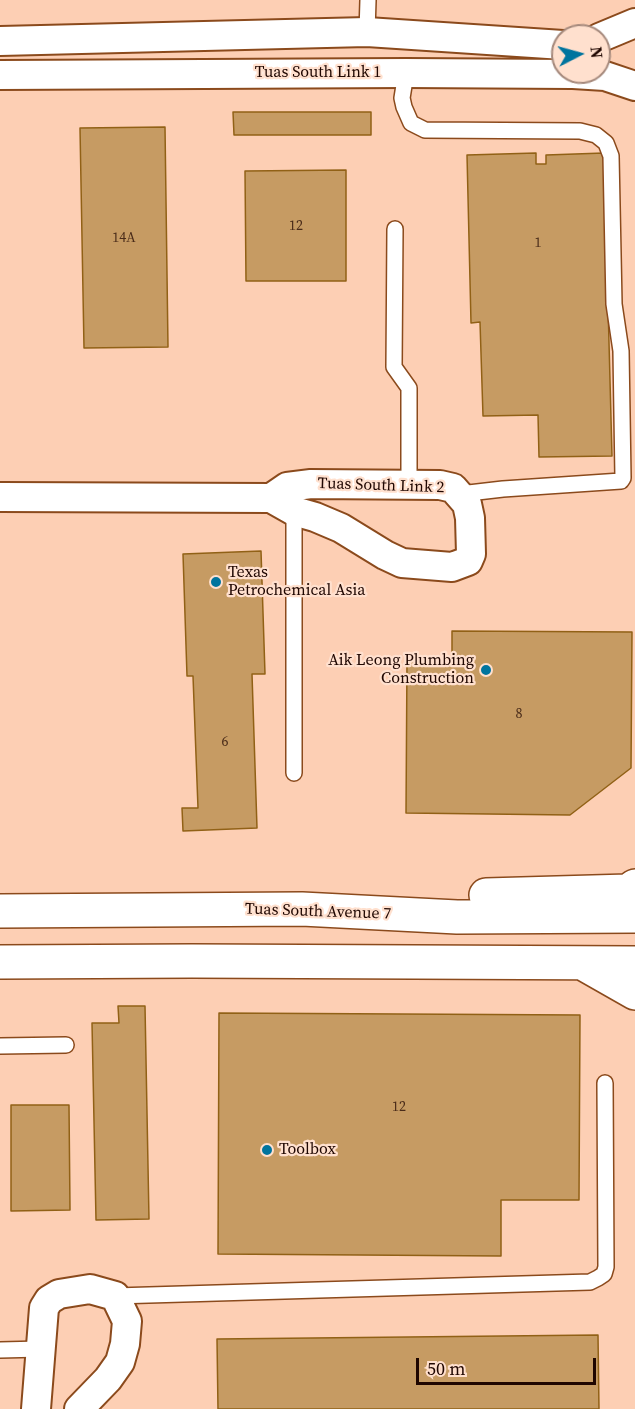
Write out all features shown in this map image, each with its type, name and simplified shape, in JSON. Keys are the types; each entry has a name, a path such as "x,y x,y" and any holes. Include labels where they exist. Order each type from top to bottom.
{"street":[{"path":"611,33 635,23"},
{"path":"0,41 367,32 551,44"},
{"name":"Tuas South Link 1","path":"0,75 406,73 605,76 635,86"},
{"name":"Tuas South Link 2","path":"0,497 283,504 341,528 402,563 452,567 468,561 471,554 470,518 467,504 453,488 440,485 311,483 287,487 283,504"},
{"path":"302,909 341,901 628,891 635,886"},
{"name":"Tuas South Avenue 7","path":"0,911 302,909 457,917 635,916"},
{"path":"0,962 192,960 635,963"},
{"path":"583,963 635,993"},
{"path":"36,1409 44,1308 49,1300 66,1292 90,1289 115,1296 127,1321 125,1344 120,1362 108,1379 79,1409"}],"lane":[{"path":"367,32 369,0"},
{"path":"406,73 402,98 404,108 411,123 424,130 580,131 596,135 606,142 611,156 614,304 621,351 623,478 621,481 460,494"},
{"path":"394,229 394,367 409,388 409,484"},
{"path":"283,504 294,773"},
{"path":"0,1046 66,1045"},
{"path":"115,1296 590,1282 604,1274 606,1267 605,1083"},
{"path":"0,1350 41,1349"}],"building":[{"path":"233,112 371,112 371,135 234,135"},
{"path":"165,127 168,347 84,348 80,128"},
{"path":"536,153 536,164 546,164 546,155 604,153 612,456 539,457 538,415 483,416 480,322 471,323 467,155"},
{"path":"346,170 346,281 246,281 245,171"},
{"path":"261,551 265,674 252,674 257,828 183,831 182,808 198,808 193,676 187,676 183,554"},
{"path":"452,631 632,632 631,768 570,815 406,813 407,659 452,660"},
{"path":"118,1006 145,1006 149,1219 96,1220 92,1023 119,1023"},
{"path":"219,1013 580,1015 579,1200 501,1200 501,1256 218,1254"},
{"path":"11,1105 69,1105 70,1210 11,1211"},
{"path":"598,1335 599,1409 218,1409 217,1339"}],"place":[{"name":"Texas Petrochemical Asia","path":"216,582"},
{"name":"Aik Leong Plumbing Construction","path":"486,670"},
{"name":"Toolbox","path":"267,1150"}]}
